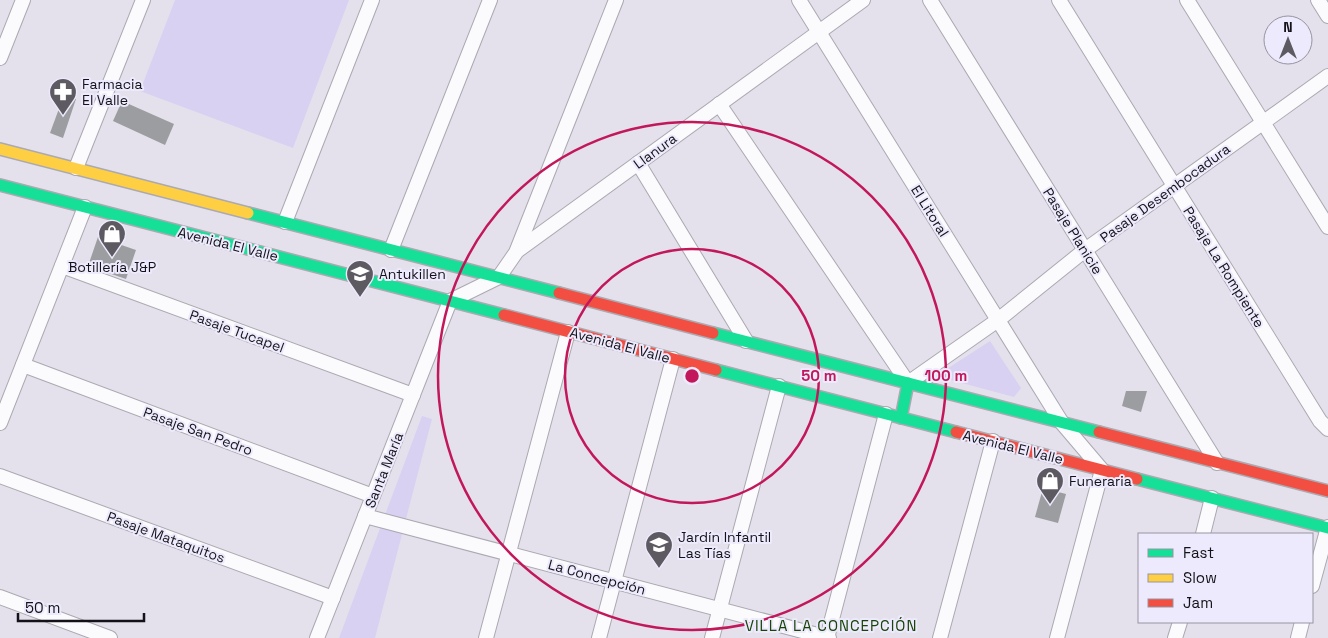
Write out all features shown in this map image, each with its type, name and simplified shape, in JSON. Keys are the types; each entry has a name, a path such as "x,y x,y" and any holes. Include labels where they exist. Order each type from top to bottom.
{"street":[{"path":"0,58 23,0"},
{"path":"76,168 143,0"},
{"path":"285,222 372,0"},
{"path":"391,250 490,0"},
{"path":"517,251 616,0"},
{"name":"El Litoral","path":"798,0 1062,423 1102,470"},
{"name":"Llanura","path":"450,301 499,277 517,251 863,0"},
{"name":"Pasaje Planicie","path":"930,0 1216,462"},
{"name":"Pasaje La Rompiente","path":"1059,0 1320,421 1328,430"},
{"path":"1187,0 1328,228"},
{"path":"1318,0 1328,16"},
{"name":"Pasaje Desembocadura","path":"908,383 998,320 1085,250 1328,76"},
{"path":"719,104 908,383 901,418"},
{"path":"0,149 1328,491"},
{"path":"638,163 746,341"},
{"name":"Avenida El Valle","path":"0,185 1328,528"},
{"path":"0,423 85,207"},
{"name":"Pasaje Tucapel","path":"62,266 413,395"},
{"name":"Santa María","path":"317,638 450,301"},
{"path":"486,638 568,332"},
{"path":"599,638 673,359"},
{"name":"Pasaje San Pedro","path":"23,366 373,496"},
{"path":"712,638 779,386"},
{"path":"828,638 886,414"},
{"path":"940,638 992,442"},
{"path":"1056,638 1102,470"},
{"name":"Pasaje Mataquitos","path":"0,476 333,598"},
{"path":"1203,533 1212,498"},
{"name":"La Concepción","path":"365,516 828,638"},
{"path":"1313,582 1328,528"},
{"path":"0,598 110,638"},
{"path":"1175,638 1180,623"},
{"path":"1298,638 1302,623"}],"shaded area":[{"path":"175,0 349,0 293,148 140,91"},
{"path":"990,341 1021,388 1014,397 936,376"},
{"path":"422,416 432,419 375,638 339,638"}],"building":[{"name":"Farmacia El Valle","path":"64,95 76,99 63,138 50,133"},
{"path":"122,101 174,124 165,145 113,121"},
{"name":"Botillería J&P","path":"98,237 136,250 126,279 88,266"},
{"path":"1126,391 1147,391 1141,412 1122,406"},
{"name":"Funeraria","path":"1043,488 1066,494 1058,523 1035,517"}],"traffic: fast":[{"path":"0,185 504,315"},
{"path":"248,213 559,293"},
{"path":"713,333 1099,432"},
{"path":"716,370 956,432"},
{"path":"901,418 908,383"},
{"path":"1137,479 1328,528"}],"traffic: slow":[{"path":"0,149 248,213"}],"traffic: jam":[{"path":"559,293 713,333"},
{"path":"504,315 716,370"},
{"path":"956,432 1137,479"},
{"path":"1099,432 1328,491"}],"place":[{"name":"Farmacia El Valle","path":"63,116"},
{"name":"Botillería J&P","path":"112,258"},
{"name":"Antukillen","path":"360,298"},
{"name":"Funeraria","path":"1050,505"},
{"name":"Jardín Infantil Las Tías","path":"659,569"}],"district":[{"name":"VILLA LA CONCEPCIÓN","path":"831,625"}]}
